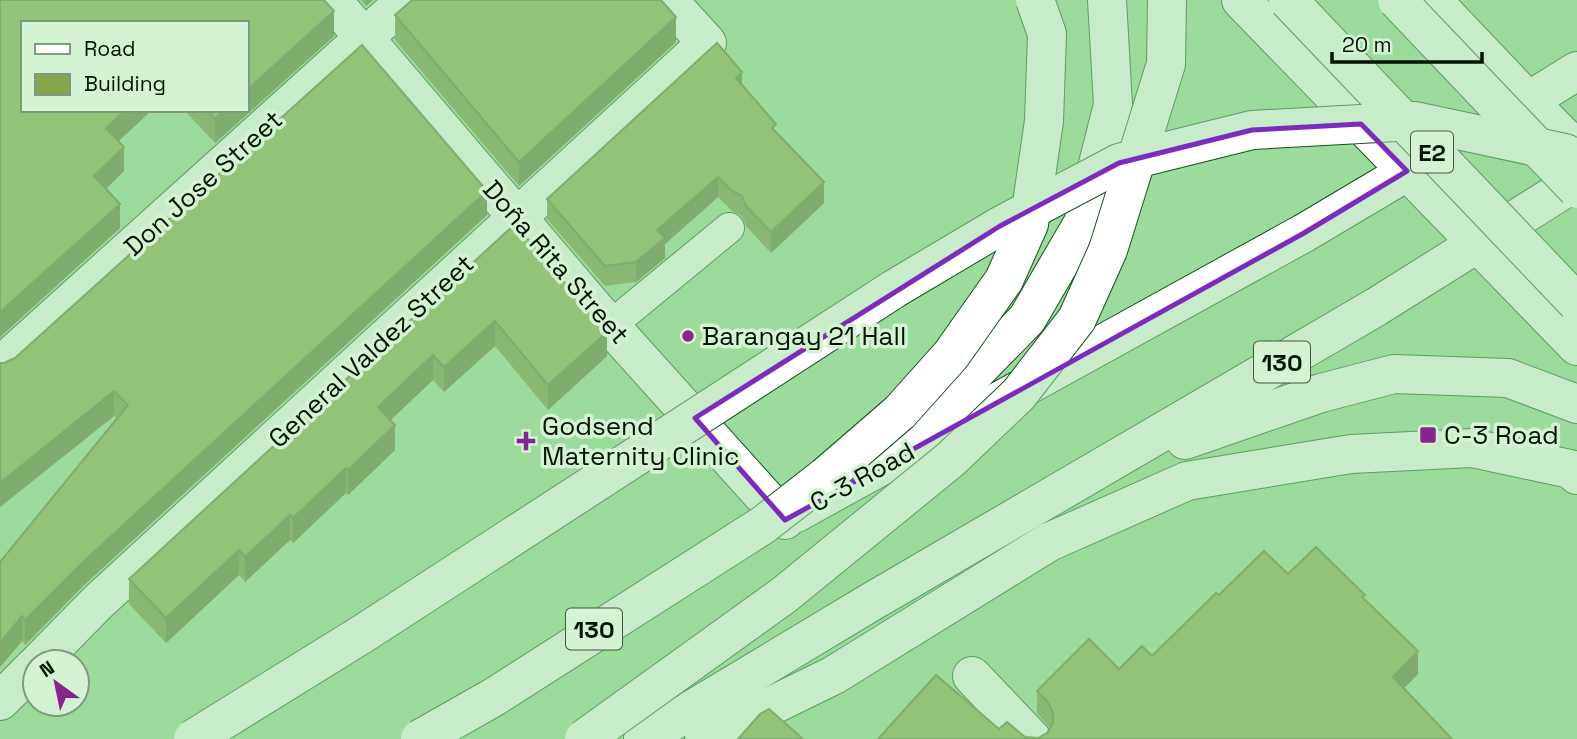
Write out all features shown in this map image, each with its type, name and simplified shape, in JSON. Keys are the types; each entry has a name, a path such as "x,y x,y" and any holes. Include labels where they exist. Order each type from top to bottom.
{"main road":[{"name":"Doña Rita Street","path":"332,0 610,326 785,520"},
{"name":"Don Jose Street","path":"0,366 406,0"},
{"name":"General Valdez Street","path":"53,648 109,593 707,43 668,0"},
{"path":"420,739 494,697 763,525 826,476 900,412 951,355 1004,280 1029,224 1044,121 1047,34 1035,0"},
{"path":"785,520 937,411 1027,319 1083,223 1113,105 1107,0"},
{"path":"584,739 784,595 951,460 1019,394 1077,319 1108,250 1166,64 1167,0"},
{"path":"1241,0 1577,346"},
{"name":"E2","path":"1288,0 1577,303"},
{"path":"1397,0 1577,188"},
{"path":"1432,0 1577,150"},
{"name":"C-3 Road","path":"402,739 785,520 1304,233 1529,102 1577,71"},
{"path":"193,739 375,625 894,289 1000,226 1119,163 1252,130 1415,121 1565,153 1577,159"},
{"name":"130","path":"657,735 887,593 1376,307 1577,181"},
{"path":"1085,478 1204,432 1308,397 1394,374 1508,378 1577,404"},
{"path":"704,739 834,675 1049,542 1187,481 1351,454 1472,448 1570,469 1577,475"},
{"path":"972,676 1032,739"},
{"path":"0,701 21,680"}],"lane":[{"path":"610,326 729,228"}],"highlighted area":[{"path":"1361,124 1407,171 1304,233 785,520 695,418 1000,226 1119,163 1252,130"}],"building":[{"path":"0,0 324,0 334,11 248,89 248,21 21,21 21,112 124,112 106,128 124,147 94,176 120,204 0,312"},
{"path":"412,0 661,0 676,17 519,162 395,15"},
{"path":"717,43 742,72 736,78 776,124 772,128 824,182 771,232 746,206 742,196 732,191 718,177 657,230 665,238 636,262 605,266 547,199"},
{"path":"362,45 487,191 83,562 25,620 22,616 0,643 0,562 128,405 114,391 0,483 0,363 15,358"},
{"path":"209,112 222,112 215,119"},
{"path":"515,224 607,332 548,385 495,321 444,367 433,355 378,407 395,425 293,518 290,515 245,557 239,550 166,618 129,579"},
{"path":"1316,547 1365,595 1362,597 1418,651 1393,677 1452,739 878,739 936,675 999,729 1007,722 1025,737 1038,738 1047,733 1053,723 1053,712 1037,691 1089,639 1119,669 1142,646 1152,656 1216,593 1219,595 1264,551 1288,574"},
{"path":"769,709 803,739 738,739 760,714"}],"place":[{"name":"Barangay 21 Hall","path":"688,336"},
{"name":"C-3 Road","path":"1428,435"},
{"name":"Godsend Maternity Clinic","path":"526,441"}]}
